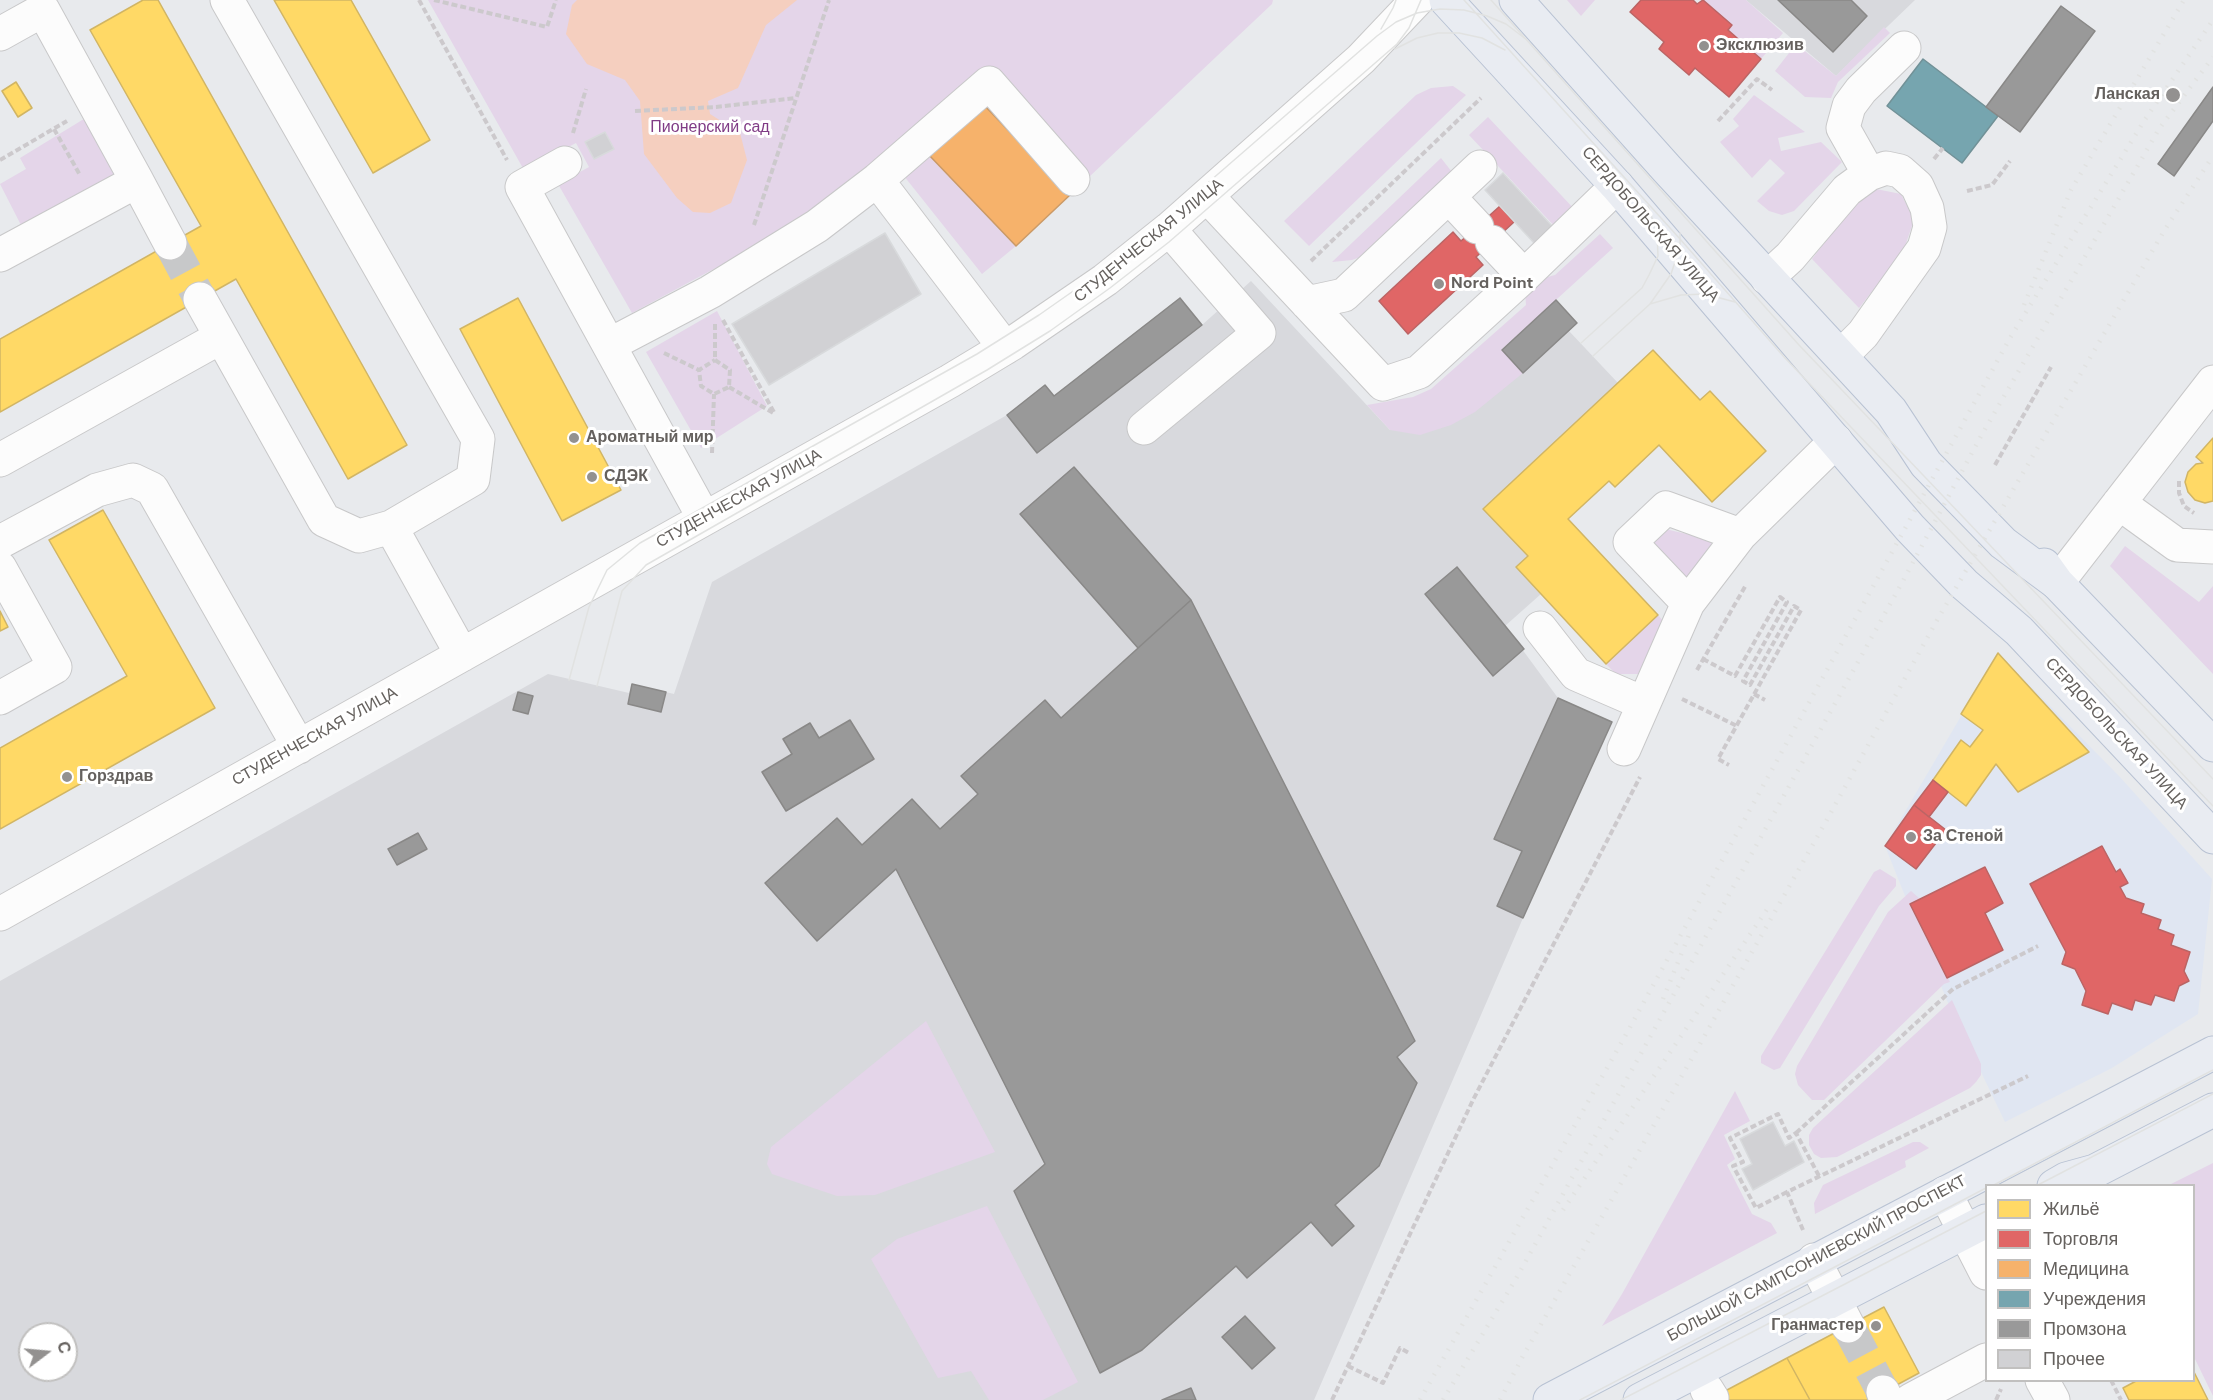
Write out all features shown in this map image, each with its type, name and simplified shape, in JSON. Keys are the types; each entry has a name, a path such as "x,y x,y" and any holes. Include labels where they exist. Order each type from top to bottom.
{"main road":[{"name":"СЕРДОБОЛЬСКАЯ УЛИЦА","path":"1446,0 1617,186 1843,448 1924,517 1975,568 2019,631 2213,837"},
{"path":"1516,0 1767,278 1891,411 1926,464 2003,543 2057,583 2213,745"},
{"name":"БОЛЬШОЙ САМПСОНИЕВСКИЙ ПРОСПЕКТ","path":"1550,1400 1809,1245 1945,1193 2213,1053"},
{"path":"2056,1184 2096,1171 2213,1110"},
{"path":"1640,1400 1841,1312 1976,1226"}],"street":[{"path":"200,299 324,520 359,536 391,527 473,479 478,439 228,0"},
{"name":"СТУДЕНЧЕСКАЯ УЛИЦА","path":"0,914 1005,348 1105,280 1169,229 1360,59 1417,0"},
{"path":"0,34 43,10 170,243"},
{"path":"1869,174 1843,128 1849,106 1861,90 1904,48"},
{"path":"609,345 710,292 817,226 877,180 989,83 1073,179"},
{"path":"565,163 522,187 704,518"},
{"path":"1297,293 1344,294 1480,167"},
{"path":"1767,278 1790,257 1847,190 1869,174 1886,168 1900,171 1917,186 1927,208 1930,227 1924,248 1863,334 1841,356"},
{"path":"0,255 137,180"},
{"path":"877,180 1005,348"},
{"path":"1207,196 1383,384 1419,372 1524,276 1617,186"},
{"path":"1449,197 1524,276"},
{"path":"1144,428 1258,333 1169,229"},
{"path":"0,460 221,337"},
{"path":"2057,583 2213,382"},
{"path":"1634,759 1643,703 1688,603 1740,535 1843,448"},
{"path":"0,542 97,490 133,480 152,489 299,747"},
{"path":"2119,503 2177,545 2213,547"},
{"path":"1688,603 1630,542 1666,508 1740,535"},
{"path":"391,527 462,655"},
{"path":"0,568 55,667 0,698"},
{"path":"1540,628 1576,674 1643,703"},
{"path":"1945,1193 1976,1226 1985,1268"},
{"path":"1809,1245 1841,1312"},
{"path":"1894,1397 1985,1360"},
{"path":"2043,1382 2053,1400"}],"path":[{"path":"419,0 522,187"},
{"path":"434,0 547,27 556,0"},
{"path":"738,274 829,0"},
{"path":"1718,121 1757,79 1772,90"},
{"path":"565,163 586,89"},
{"path":"635,111 716,107 796,98"},
{"path":"1297,293 1481,98"},
{"path":"0,160 74,117"},
{"path":"54,129 84,181"},
{"path":"1937,156 1943,148"},
{"path":"1967,191 1992,185 2010,161"},
{"path":"720,314 775,414 729,387"},
{"path":"662,353 699,370"},
{"path":"699,370 716,360 730,370 729,387"},
{"path":"1995,465 2051,367"},
{"path":"699,370 701,387 714,394"},
{"path":"714,394 729,387"},
{"path":"712,453 714,394"},
{"path":"2179,476 2179,493 2184,506 2192,512"},
{"path":"1692,679 1749,580"},
{"path":"1672,640 1736,676 1780,597 1787,602 1743,681 1750,685 1794,606 1801,610 1718,759 1729,765"},
{"path":"1675,708 1686,688"},
{"path":"1754,694 1765,700"},
{"path":"1681,698 1737,726"},
{"path":"1332,1400 1634,759"},
{"path":"2028,1076 1756,1208 1733,1167 1743,1162 1730,1138 1778,1114 1789,1138 1953,989 2038,946"},
{"path":"1796,1133 1820,1176"},
{"path":"1787,1192 1809,1245"},
{"path":"1348,1366 1383,1383 1400,1348 1409,1353"},
{"path":"2112,1382 2121,1400"}],"shaded area":[{"path":"577,0 797,0 766,25 738,88 708,101 710,114 740,133 747,160 731,203 710,213 693,212 677,198 644,154 640,101 625,80 587,64 566,34 572,5"},
{"path":"1746,0 1915,0 1836,76"},
{"path":"1251,281 1390,430 1502,350 1556,300 1577,323 1569,331 1618,383 1653,350 1700,400 1710,391 1766,451 1712,502 1659,446 1615,487 1609,481 1568,518 1658,615 1606,664 1541,594 1505,626 1558,698 1612,722 1523,918 1314,1400 0,1400 0,981 548,674 629,693 632,684 674,694 712,582 1007,415 1045,385 1054,396 1180,298 1202,325"},
{"path":"1998,653 2119,776 2212,879 2198,1014 2112,1068 2005,1122 1948,1003 1885,846"}],"green space":[{"name":"Пионерский сад","path":"428,0 1273,0 1272,4 1016,246 982,274 888,156 827,208 632,313 558,184 589,167 576,143 524,170"},
{"path":"1567,0 1595,0 1581,16"},
{"path":"1703,0 1746,0 1783,33 1761,59 1728,30 1732,25"},
{"path":"1884,27 1890,33 1838,82 1831,98 1805,97 1775,71 1796,44 1836,76"},
{"path":"1453,86 1466,95 1309,246 1284,221 1416,95 1431,88"},
{"path":"1754,95 1805,132 1778,138 1781,151 1821,142 1842,162 1794,211 1782,215 1769,211 1757,201 1785,173 1770,159 1752,178 1720,142 1739,126 1733,119"},
{"path":"92,114 124,170 22,227 0,184 26,169 20,158"},
{"path":"1488,117 1576,211 1557,229 1469,135"},
{"path":"1441,158 1452,172 1366,255 1352,260 1332,262"},
{"path":"1876,189 1901,194 1914,220 1903,252 1859,308 1812,259 1854,203"},
{"path":"1600,234 1613,248 1502,349 1523,373 1475,412 1451,425 1420,435 1390,430 1367,405 1413,397 1431,389 1526,305 1525,291 1537,280 1555,275"},
{"path":"717,311 767,406 701,448 646,352"},
{"path":"1665,529 1708,539 1712,545 1688,577 1679,577 1649,539"},
{"path":"2125,546 2199,602 2213,586 2213,674 2110,566"},
{"path":"1658,615 1664,622 1644,674 1616,674 1606,664"},
{"path":"1880,869 1896,879 1896,886 1879,906 1780,1068 1774,1070 1761,1063 1761,1056 1874,872"},
{"path":"1911,891 1920,899 1910,905 1950,982 1944,984 1824,1100 1812,1100 1798,1085 1795,1074 1797,1066 1888,912"},
{"path":"1952,1000 1981,1064 1981,1075 1976,1082 1970,1088 1837,1157 1821,1158 1814,1154 1809,1145 1809,1135 1813,1128"},
{"path":"926,1021 995,1152 875,1195 837,1196 772,1174 767,1164 771,1147"},
{"path":"1735,1091 1750,1121 1724,1135 1735,1159 1727,1165 1752,1214 1771,1223 1777,1233 1602,1326 1622,1294"},
{"path":"1913,1142 1920,1142 1929,1148 1905,1161 1906,1167 1815,1214 1814,1203 1823,1185"},
{"path":"2213,1163 2213,1396 2195,1359 2195,1184 2171,1184"},
{"path":"987,1206 1078,1382 1043,1400 989,1400 971,1371 938,1378 871,1259 897,1239"}],"building: Жильё":[{"path":"143,0 158,0 407,445 348,479 236,279 0,412 0,339 201,226 90,30"},
{"path":"274,0 351,0 430,140 373,173"},
{"path":"16,82 32,108 18,117 2,91"},
{"path":"518,298 621,490 562,521 460,329"},
{"path":"1653,350 1700,400 1710,391 1766,451 1712,502 1659,445 1615,487 1609,481 1568,519 1658,615 1606,664 1516,567 1528,556 1483,509"},
{"path":"2213,438 2213,501 2205,503 2195,500 2188,492 2185,482 2188,472 2196,464 2203,463 2196,457"},
{"path":"103,510 215,708 0,829 0,748 127,676 49,540"},
{"path":"0,611 8,627 0,631"},
{"path":"1998,653 2089,752 2018,792 1996,764 1966,806 1933,780 1961,740 1970,747 1983,730 1961,714"},
{"path":"1884,1307 1919,1373 1869,1400 1810,1400 1787,1358"},
{"path":"1787,1358 1810,1400 1708,1400 1727,1390"},
{"path":"2195,1374 2208,1400 2129,1400 2123,1388 2134,1382 2195,1382"}],"building: Торговля":[{"name":"Эксклюзив","path":"1641,0 1693,0 1697,4 1703,0 1732,25 1728,30 1761,59 1729,97 1695,68 1689,75 1659,49 1664,42 1630,12"},
{"path":"1500,206 1514,222 1476,257 1483,265 1408,334 1379,301 1453,232 1461,241"},
{"path":"1933,780 1948,792 1929,817 1914,805"},
{"path":"1914,805 1946,830 1916,869 1885,846"},
{"path":"2102,846 2116,872 2120,869 2128,883 2120,887 2126,898 2144,904 2141,913 2161,920 2158,929 2174,935 2171,945 2190,952 2184,971 2189,981 2179,986 2174,1001 2155,995 2151,1005 2135,1000 2132,1010 2112,1003 2108,1014 2082,1005 2086,991 2075,969 2062,964 2066,952 2030,884"},
{"path":"1985,867 2003,903 1985,913 2003,950 1947,978 1910,904"}],"building: Медицина":[{"path":"982,103 1070,195 1016,246 928,154"}],"building: Учреждения":[{"path":"1923,59 1998,116 1962,163 1887,106"}],"building: Промзона":[{"path":"1778,0 1851,0 1867,16 1833,52"},
{"path":"2061,6 2095,31 2020,132 1986,107"},
{"path":"2213,87 2213,121 2174,176 2158,164"},
{"path":"1180,298 1202,325 1037,453 1007,415 1045,385 1054,396"},
{"path":"1556,300 1577,323 1523,373 1502,350"},
{"path":"1074,467 1191,600 1138,648 1020,514"},
{"path":"1457,567 1524,649 1493,676 1425,594"},
{"path":"1191,600 1415,1041 1397,1057 1417,1083 1379,1166 1335,1205 1354,1226 1332,1246 1311,1222 1247,1278 1236,1266 1142,1350 1100,1373 1014,1191 1045,1164 896,869 817,941 765,883 837,818 862,845 912,799 940,829 978,794 961,776 1045,700 1061,718"},
{"path":"632,684 666,692 661,712 628,704"},
{"path":"518,692 533,696 528,714 513,710"},
{"path":"1558,698 1612,722 1523,918 1497,906 1522,851 1494,839"},
{"path":"850,720 874,759 786,811 762,772 792,754 783,739 810,723 819,738"},
{"path":"418,833 427,849 397,865 388,849"},
{"path":"1245,1316 1275,1348 1252,1369 1222,1337"},
{"path":"1191,1388 1196,1400 1162,1400"}],"building: Прочее":[{"path":"605,132 614,149 594,159 585,142"},
{"path":"1503,173 1553,227 1535,244 1485,190"},
{"path":"885,233 921,294 769,385 732,324"},
{"path":"1773,1122 1785,1146 1794,1141 1804,1162 1753,1190 1742,1169 1752,1164 1740,1139"}],"tunnel":[{"path":"170,243 200,299"},
{"path":"1848,1326 1883,1392"}],"tram line":[{"path":"1381,29 1396,0"},
{"path":"597,686 622,591 646,565 987,370 1050,331 1110,288 1169,242 1397,44 1409,28 1421,0"},
{"path":"1464,0 1785,358 2213,806"},
{"path":"1491,0 1799,345 2213,779"},
{"path":"569,680 589,607 607,570 640,543 977,354 1039,315 1099,273 1157,227 1396,22 1417,13 1440,9 1464,10 1506,24 1527,40"},
{"path":"1395,49 1417,38 1438,33 1459,33 1482,38 1505,50"},
{"path":"1581,343 1642,288 1649,275 1658,256 1657,233 1648,206"},
{"path":"1593,356 1650,304 1671,274 1680,247 1680,233"},
{"path":"1650,304 1681,295 1705,294 1735,302"},
{"path":"1996,1184 2213,1070"},
{"path":"2040,1184 2213,1094"},
{"path":"1580,1400 1985,1189"},
{"path":"1621,1400 1985,1212"}],"railway":[{"path":"2024,305 2071,190 2184,0"},
{"path":"1420,1400 1629,1029 2010,338 2144,121 2213,20"},
{"path":"1443,1400 1517,1277 1981,436 2159,129 2213,57"},
{"path":"1500,1400 1936,622 2164,231 2213,156"},
{"path":"1563,1210 1770,905"},
{"path":"1663,999 1689,935"}],"place":[{"name":"Эксклюзив","path":"1704,46"},
{"name":"Ланская","path":"2173,95"},
{"name":"Nord Point","path":"1439,284"},
{"name":"Ароматный мир","path":"574,438"},
{"name":"СДЭК","path":"592,477"},
{"name":"Горздрав","path":"67,777"},
{"name":"За Стеной","path":"1911,837"},
{"name":"Гранмастер","path":"1876,1326"}]}
